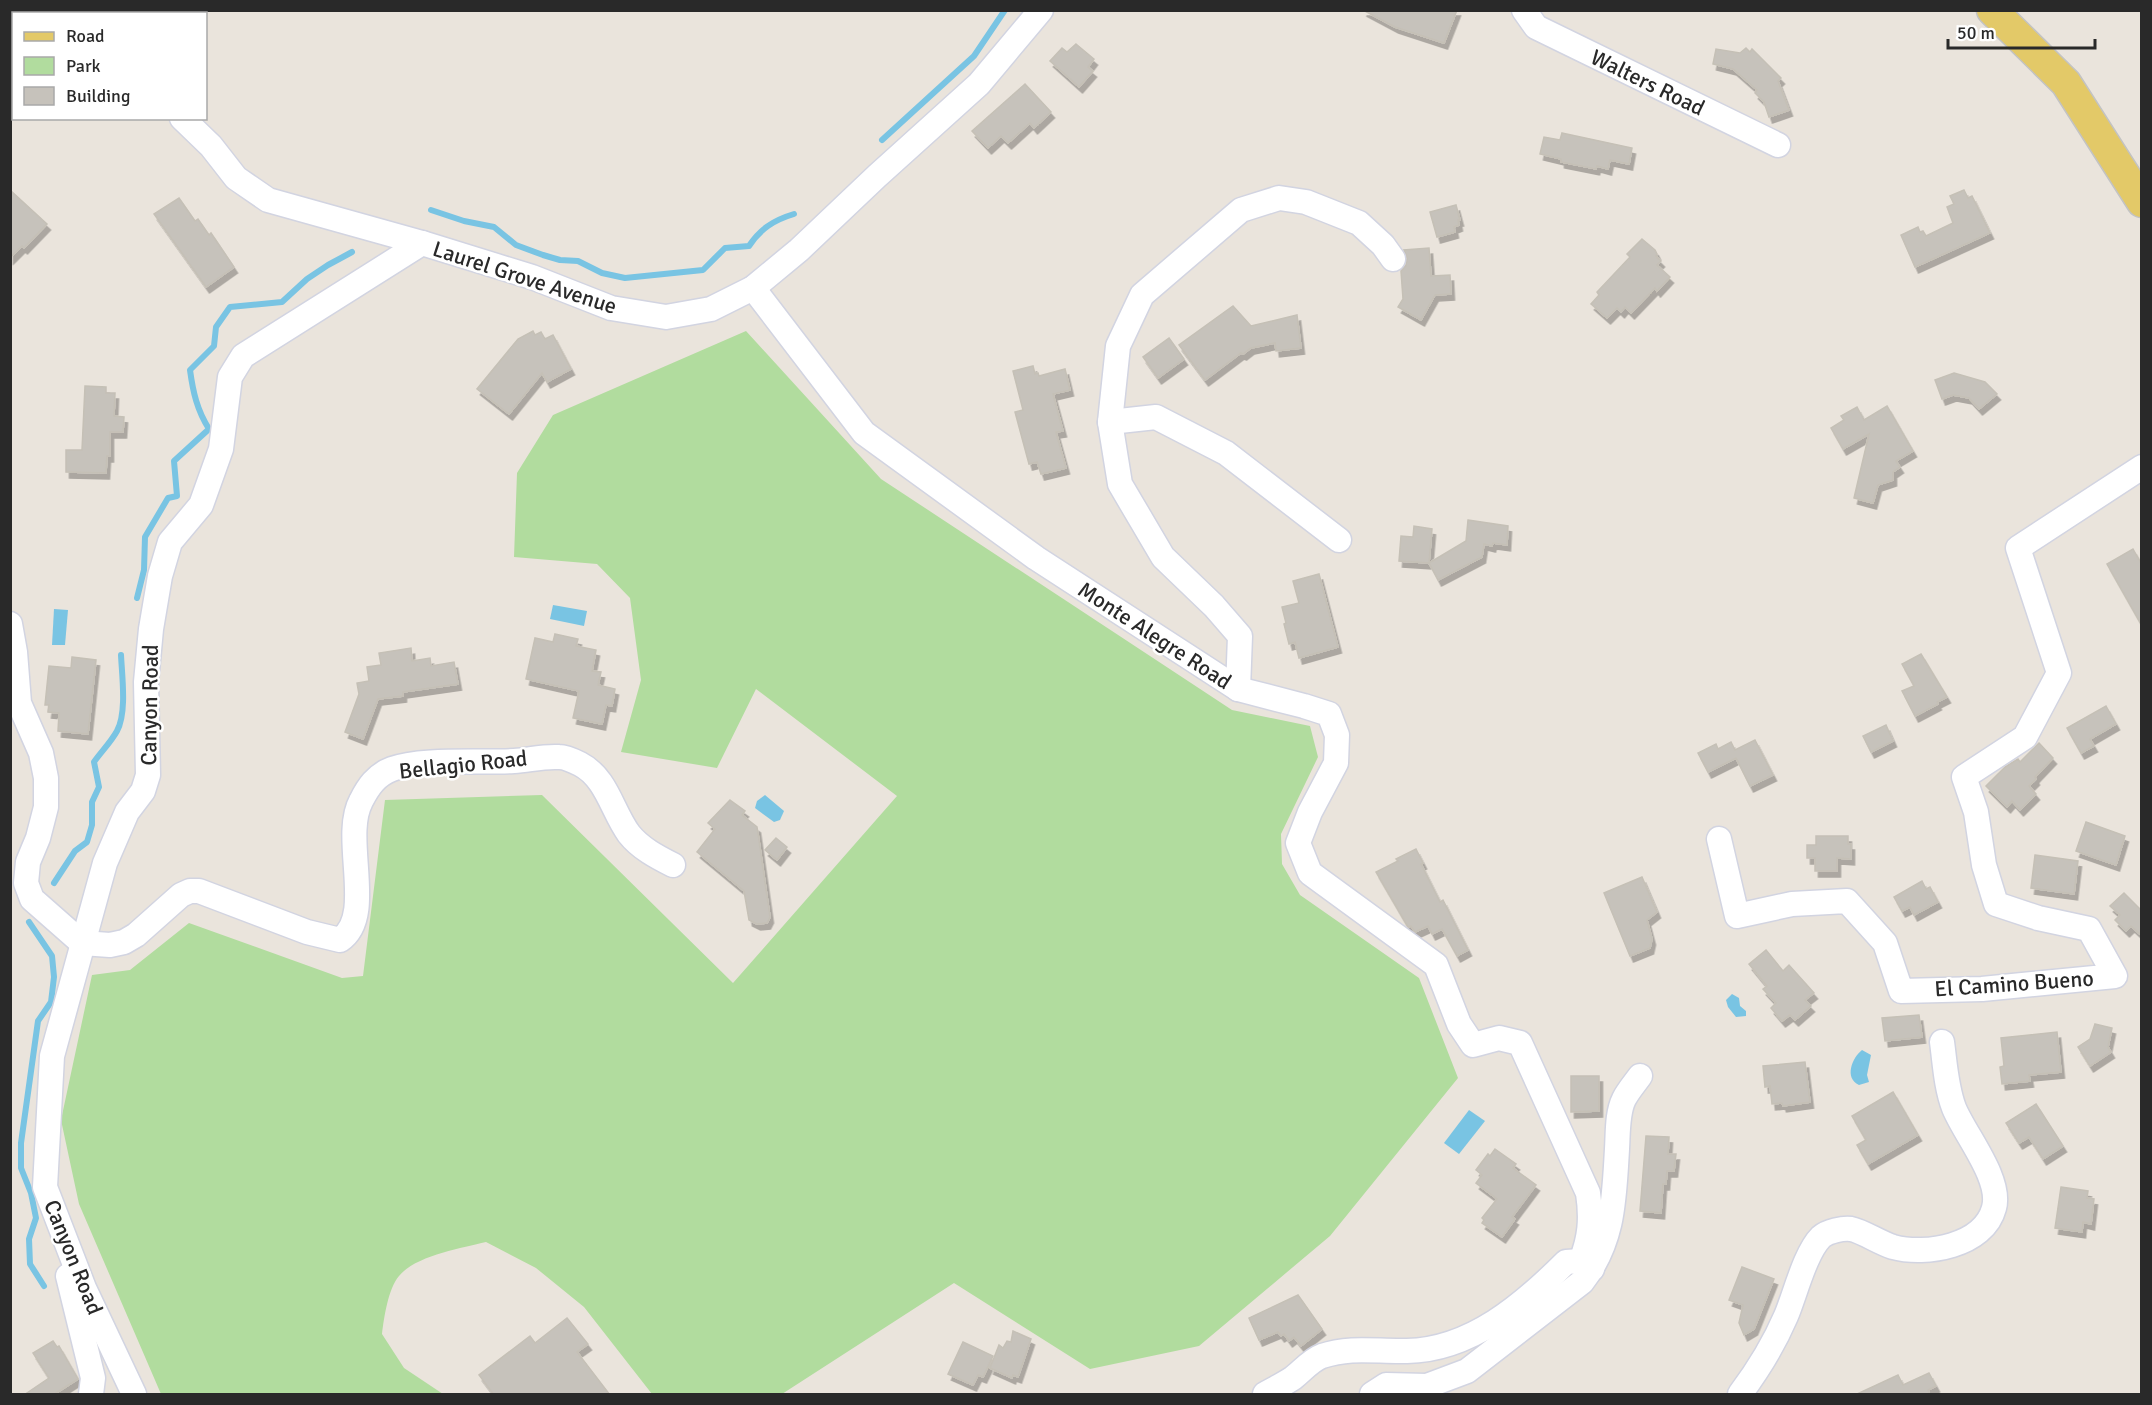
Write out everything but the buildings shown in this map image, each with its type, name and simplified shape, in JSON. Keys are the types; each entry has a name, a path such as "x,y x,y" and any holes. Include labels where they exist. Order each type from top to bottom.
{"main road":[{"path":"1992,10 2066,83 2142,202"}],"street":[{"name":"Laurel Grove Avenue","path":"184,120 211,146 236,178 268,200 422,243 532,277 611,308 666,317 711,309 753,288 799,250 979,84 1041,10"},
{"name":"Walters Road","path":"1524,10 1536,27 1778,145"},
{"path":"1238,689 1240,636 1214,606 1163,556 1120,484 1110,422 1118,346 1142,295 1241,210 1279,198 1306,202 1359,223 1383,245 1393,259"},
{"name":"Canyon Road","path":"134,1395 84,1288 45,1187 52,1056 105,863 127,812 143,791 148,775 146,682 151,629 160,576 170,542 201,505 221,449 230,377 243,356 422,243"},
{"name":"Monte Alegre Road","path":"753,288 864,433 1036,558 1238,689 1304,705 1329,714 1337,735 1336,763 1310,812 1298,843 1306,863 1311,873 1436,965 1459,1024 1473,1045 1499,1038 1520,1043 1588,1193 1591,1216 1586,1265"},
{"path":"1110,422 1156,417 1226,453 1339,540"},
{"name":"El Camino Bueno","path":"1719,839 1737,916 1792,904 1847,901 1885,942 1901,991 1982,989 2115,976 2089,929 2038,918 1996,904 1984,865 1976,812 1964,777 2025,737 2059,673 2018,548 2142,467"},
{"path":"10,624 19,703 41,753 46,778 46,807 38,838 28,862 26,883 32,899 47,915 82,943"},
{"name":"Bellagio Road","path":"82,943 110,945 124,942 190,891 199,891 307,932 340,940 352,926 357,907 354,823 360,803 375,779 392,770 413,765 516,761 539,756 562,757 581,764 603,786 627,832 637,843 673,865"},
{"path":"1740,1395 1760,1367 1785,1317 1805,1263 1821,1237 1834,1230 1852,1229 1877,1242 1915,1251 1940,1249 1959,1243 1986,1226 1995,1207 1993,1191 1988,1172 1948,1090 1942,1042"},
{"path":"1372,1395 1386,1385 1427,1386 1467,1371 1582,1282 1586,1265 1607,1238 1614,1207 1620,1114 1624,1100 1640,1076"},
{"path":"45,1187 93,1378 91,1395"},
{"path":"1265,1395 1293,1378 1318,1357 1344,1349 1409,1351 1441,1348 1473,1334 1510,1311 1536,1292 1566,1262 1586,1265"}],"green space":[{"path":"746,331 881,479 1232,710 1310,726 1318,757 1281,834 1282,864 1300,895 1419,978 1458,1078 1330,1236 1199,1346 1090,1369 954,1283 782,1394 652,1394 584,1307 536,1268 486,1242 452,1250 416,1263 399,1276 389,1296 382,1334 404,1368 443,1394 161,1394 79,1204 61,1120 92,975 130,970 189,923 342,978 363,976 385,800 542,795 733,983 897,796 756,689 717,768 621,752 641,680 630,598 597,564 514,557 517,473 553,415"}],"water":[{"path":"553,605 587,611 584,626 550,619"},
{"path":"54,609 68,610 65,645 52,645"},
{"path":"765,795 784,811 780,820 774,822 755,808 757,801"},
{"path":"1732,994 1739,998 1740,1006 1746,1011 1746,1016 1736,1017 1728,1007 1726,1000"},
{"path":"1862,1050 1871,1055 1867,1075 1869,1082 1859,1085 1852,1078 1851,1068 1855,1058"},
{"path":"1469,1110 1485,1121 1459,1154 1444,1143"}],"waterway":[{"path":"882,140 974,56 1005,10"},
{"path":"431,210 464,221 494,227 516,245 543,255 560,260 578,261 602,273 625,278 703,270 725,248 749,246 768,226 794,214"},
{"path":"137,598 144,570 145,537 168,498 177,496 174,461 209,429 196,401 190,370 214,346 216,327 230,307 282,302 307,279 352,252"},
{"path":"54,883 75,851 87,842 92,825 92,802 99,787 94,762 117,731 122,714 121,655"},
{"path":"29,922 52,956 54,977 51,1002 38,1021 21,1143 21,1168 31,1193 36,1218 29,1239 30,1264 44,1286"}]}
